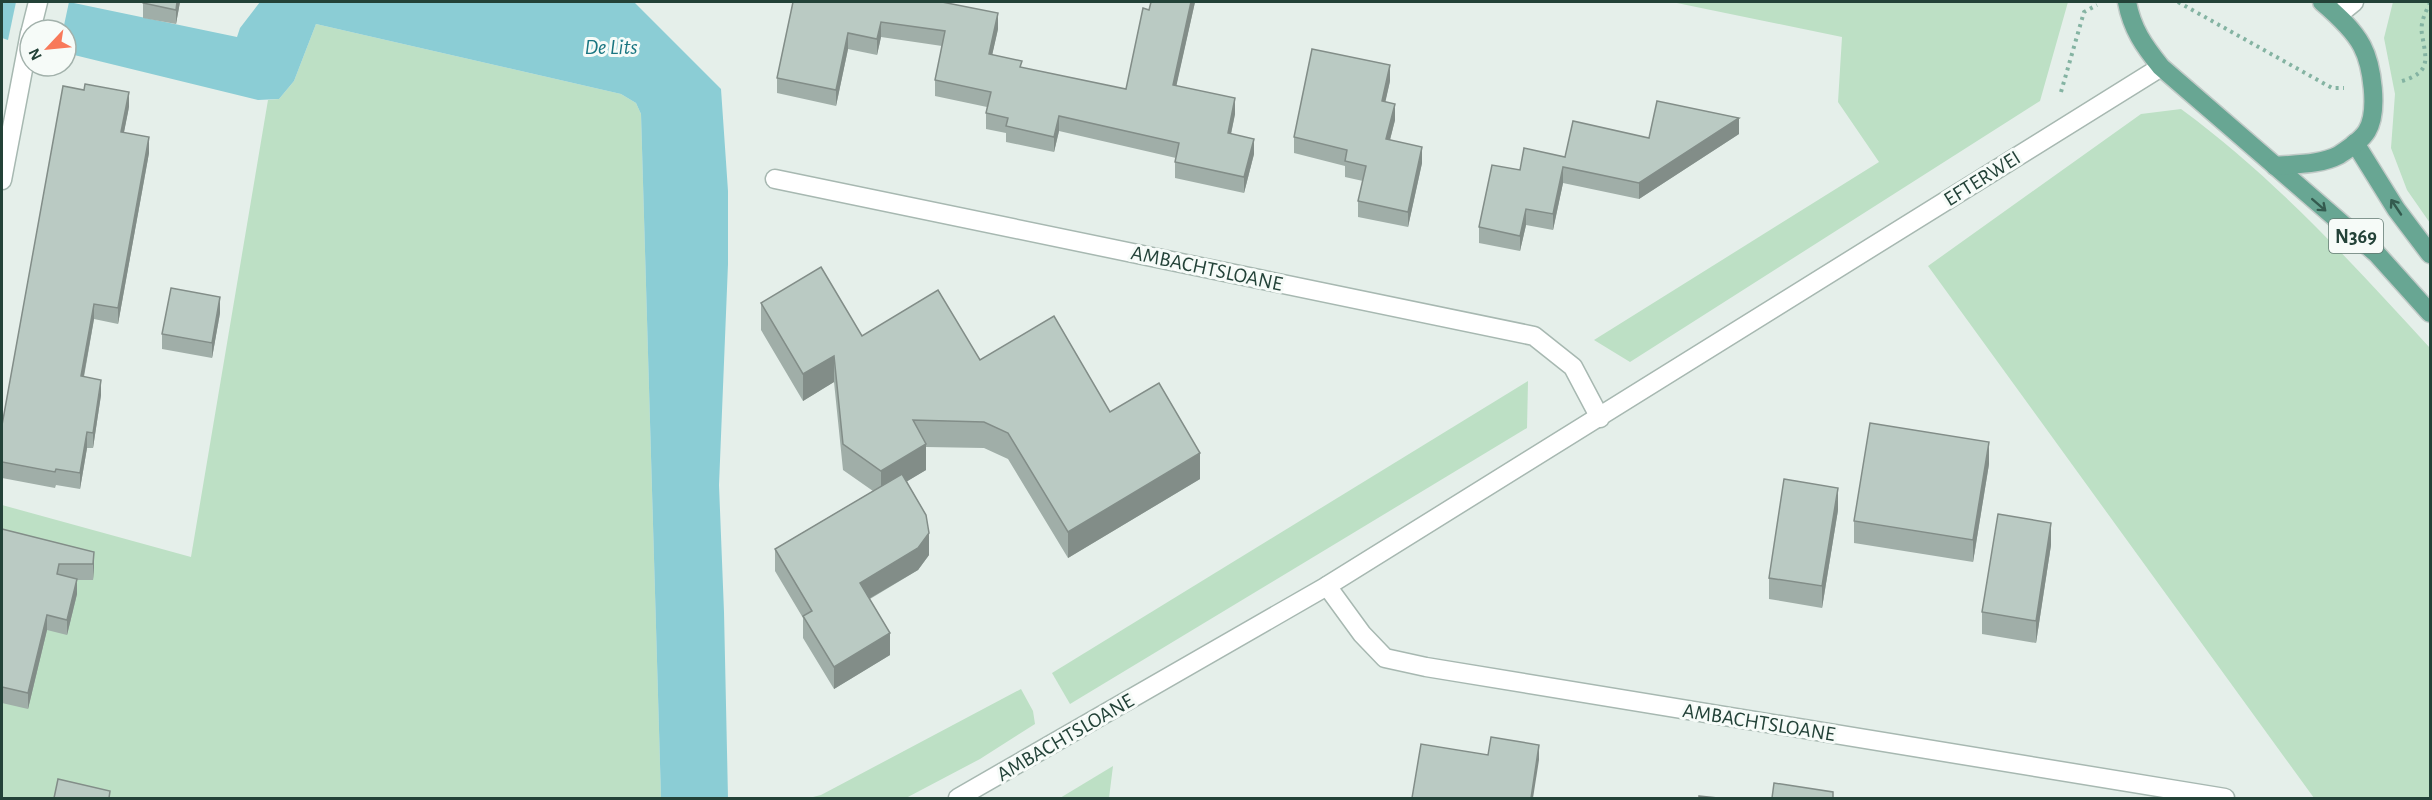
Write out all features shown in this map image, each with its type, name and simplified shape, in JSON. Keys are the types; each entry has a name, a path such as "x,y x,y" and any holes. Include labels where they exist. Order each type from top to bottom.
{"main road":[{"name":"N369","path":"2127,2 2131,23 2141,43 2161,67 2377,254 2430,313"},
{"path":"2275,166 2337,156 2368,130 2373,88 2362,45 2338,15 2322,2"},
{"name":"N369","path":"2355,143 2396,209 2430,254"}],"street":[{"path":"34,18 38,2"},
{"path":"2338,15 2354,2"},
{"path":"2049,136 2161,67"},
{"path":"2,180 22,78"},
{"name":"EFTERWEI","path":"1916,220 2049,136"},
{"name":"AMBACHTSLOANE","path":"775,179 1533,336 1573,367 1600,418"},
{"name":"AMBACHTSLOANE","path":"958,798 1327,586 1916,220"},
{"name":"AMBACHTSLOANE","path":"1327,586 1362,634 1385,658 1426,667 2225,798"}],"path":[{"path":"2178,2 2332,88 2373,88 2416,77 2425,65 2428,51 2422,34 2423,18 2430,3"},
{"path":"2049,136 2085,12 2101,4"}],"green space":[{"path":"1672,2 2068,2 2040,101 1630,362 1594,340 1879,162 1838,102 1842,37"},
{"path":"2393,2 2430,2 2430,223 2407,190 2391,148 2395,94 2384,38"},
{"path":"316,24 621,94 636,103 641,114 661,798 2,798 2,505 191,557 268,100 279,99 294,81"},
{"path":"2181,109 2249,164 2312,222 2430,348 2430,798 2314,798 1928,266 2141,114"},
{"path":"1528,381 1527,428 1070,704 1052,673"},
{"path":"1021,689 1033,711 1035,724 980,759 906,798 809,798 821,795"},
{"path":"1113,766 1109,798 1060,798"}],"water":[{"path":"2,2 16,2 8,40 2,38"},
{"name":"De Lits","path":"69,2 237,37 240,28 260,2 628,2 635,3 721,89 728,191 728,264 719,485 728,798 661,798 641,114 636,103 621,94 316,24 294,81 279,99 258,100 78,56 78,18 66,18"}],"building":[{"path":"143,2 177,2 176,10"},
{"path":"793,2 942,2 998,13 989,54 1022,61 1020,67 1126,89 1143,8 1149,10 1151,2 1191,2 1173,85 1235,98 1228,133 1254,139 1244,177 1175,162 1179,143 1059,116 1054,137 1006,126 1008,118 986,113 991,92 935,80 945,31 881,22 877,39 848,33 836,90 777,78"},
{"path":"1312,49 1390,65 1382,101 1395,104 1386,139 1422,147 1408,212 1358,201 1366,166 1345,161 1347,150 1294,137"},
{"path":"85,84 129,92 121,132 149,137 118,308 94,304 81,376 101,380 93,433 87,432 80,473 56,469 55,472 2,462 2,425 63,86 84,90"},
{"path":"1657,101 1739,118 1639,183 1563,167 1553,214 1526,209 1520,236 1479,227 1492,165 1520,170 1524,148 1565,157 1573,121 1649,138"},
{"path":"821,267 862,336 938,290 980,360 1054,316 1110,412 1159,383 1200,453 1068,532 1008,433 984,422 913,420 926,444 881,471 843,444 834,356 803,374 761,303"},
{"path":"171,288 220,297 212,343 162,334"},
{"path":"1870,423 1989,442 1973,540 1854,521"},
{"path":"902,474 926,515 929,533 918,548 860,583 890,633 834,667 803,616 812,611 775,549"},
{"path":"1784,479 1838,488 1822,586 1769,578"},
{"path":"1998,514 2051,523 2036,621 1982,612"},
{"path":"2,529 94,552 93,564 59,564 57,574 77,579 67,620 47,615 28,693 2,687"},
{"path":"1491,737 1539,745 1531,798 1412,798 1421,744 1488,755"},
{"path":"58,779 110,791 109,798 54,798"},
{"path":"1774,783 1833,792 1833,798 1772,798"}]}
